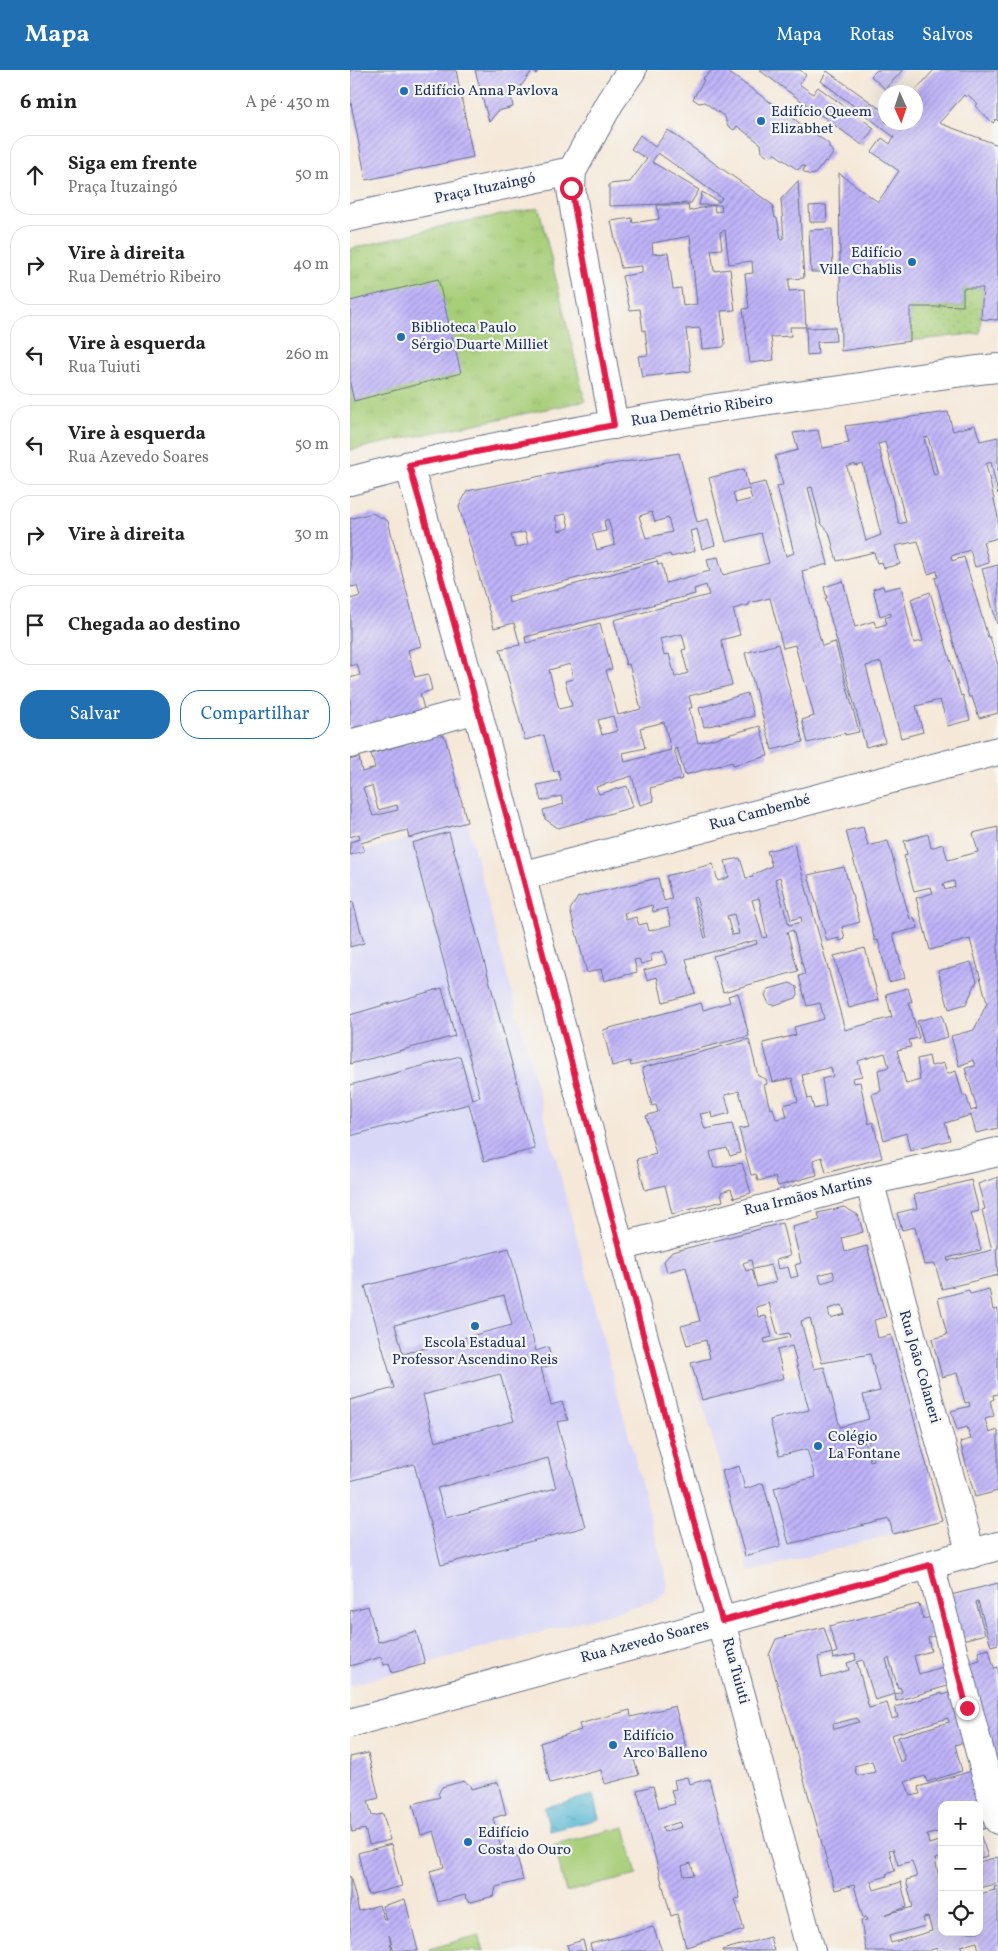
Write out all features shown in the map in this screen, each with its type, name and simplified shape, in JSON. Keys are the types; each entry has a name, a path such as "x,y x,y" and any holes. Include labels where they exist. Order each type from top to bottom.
{"street":[{"path":"614,425 574,213 571,188 572,171 610,102 632,70"},
{"name":"Praça Ituzaingó","path":"350,218 572,171"},
{"name":"Rua Demétrio Ribeiro","path":"350,481 409,465 614,425 764,401 998,368"},
{"name":"Rua Tuiuti","path":"409,465 477,709 620,1247 812,1951"},
{"path":"350,744 477,709"},
{"name":"Rua Cambembé","path":"521,876 998,751"},
{"name":"Rua Irmãos Martins","path":"620,1247 869,1180 998,1152"},
{"name":"Rua João Colaneri","path":"869,1180 971,1554"},
{"name":"Rua Azevedo Soares","path":"350,1723 998,1546"},
{"path":"930,1565 998,1820"}],"shaded area":[{"name":"Escola Estadual Professor Ascendino Reis","path":"467,822 667,1580 667,1591 657,1600 350,1685 350,855"},
{"name":"Colégio La Fontane","path":"895,1347 942,1521 750,1572 702,1400"}],"green space":[{"path":"539,208 585,401 350,450 350,249 452,224"},
{"path":"963,288 983,288 980,333 910,341 910,307 963,306"},
{"path":"625,1827 637,1875 566,1892 554,1844"},
{"path":"479,1935 484,1951 429,1951 429,1949"}],"water":[{"path":"593,1795 599,1819 550,1831 544,1807"}],"building":[{"path":"350,70 456,70 473,157 366,180 350,98"},
{"path":"475,70 539,70 536,74 532,71 516,93 511,95 513,107 498,111 489,122"},
{"name":"Edifício Queem Elizabhet","path":"712,70 725,70 829,144 829,148 834,152 827,162 825,161 815,174 809,175 803,171 805,167 802,165 798,170 775,154 770,157 762,152 761,144 737,126 734,130 727,125 725,117 704,102 699,103 693,99 704,80 702,79"},
{"path":"759,70 800,70 806,75 799,84 813,94 818,87 874,128 862,145"},
{"path":"877,70 903,70 889,85 881,85 871,76"},
{"path":"934,70 998,70 998,121 996,119 993,123 975,106 978,104 968,95 966,97 964,95 939,123 998,145 998,320 981,319 983,288 963,288 963,306 910,307 910,341 841,351 839,173 878,202 899,171 872,152 882,138 890,144 894,137 885,130 923,130 923,85 920,85"},
{"path":"827,71 878,107 878,125 821,81"},
{"path":"668,130 774,206 775,218 777,218 781,239 784,239 781,199 798,181 804,278 789,279 789,291 804,290 806,327 790,327 791,336 771,337 774,360 750,363 743,309 749,308 745,274 753,273 752,261 729,264 725,230 720,232 722,249 711,250 714,271 730,269 735,310 721,311 725,344 723,347 702,349 700,328 686,329 691,371 642,377 638,356 648,355 645,330 643,331 640,309 630,310 622,276 642,273 642,266 621,268 611,221 632,218 633,223 659,219 657,205 688,205 689,211 714,205 699,205 702,192 719,202 722,198 658,153 652,162 699,190 691,203 609,206 609,184 630,182 647,159 631,149 640,135 655,147","holes":["714,205 721,205 722,211 715,212","690,236 697,304 683,306 681,288 673,289 668,253 653,254 652,243"]},
{"path":"826,205 827,222 810,222 809,206"},
{"path":"832,229 833,272 811,272 809,230"},
{"name":"Biblioteca Paulo Sérgio Duarte Milliet","path":"438,279 461,373 354,401 350,384 350,301"},
{"path":"835,327 836,341 817,342 818,354 807,355 806,328"},
{"path":"948,412 953,431 975,425 980,441 998,437 998,494 991,462 986,464 998,517 998,538 983,542 989,563 975,567 970,550 951,556 952,561 964,557 988,637 990,637 998,665 998,713 979,718 972,697 969,697 935,578 938,577 937,571 928,574 918,541 895,546 900,564 884,568 882,562 877,563 874,552 837,561 829,532 821,523 812,487 808,488 828,564 802,571 822,646 835,642 859,732 845,735 845,733 808,743 802,720 814,716 795,645 783,648 770,598 749,603 749,605 733,609 740,635 721,640 732,685 689,696 692,708 689,708 698,743 760,726 768,756 733,765 732,762 685,775 677,748 674,749 682,779 650,788 654,801 640,805 632,776 596,787 599,794 627,786 633,807 558,828 545,819 543,810 564,804 561,796 541,801 537,785 561,780 558,770 554,772 544,735 525,740 500,649 520,645 514,623 494,628 459,507 467,491 546,475 679,453 697,522 708,519 715,545 702,549 697,529 690,531 695,551 671,557 670,554 508,596 509,603 657,561 658,565 662,564 666,583 710,571 707,559 718,557 723,575 769,563 761,533 726,542 709,478 744,469 748,486 765,482 786,556 794,553 777,486 783,485 775,456 798,450 793,433 818,430 822,448 849,443 845,426","holes":["928,437 938,474 934,475 924,438","885,442 906,522 899,524 878,444","863,464 881,535 866,541 847,467","749,489 752,499 736,503 733,493","652,512 655,522 668,518 672,532 646,538 639,516","566,514 569,528 559,531 555,516","608,519 615,545 597,550 592,534 606,531 604,521","525,532 528,544 515,548 511,535","706,585 709,595 614,620 626,665 629,664 641,709 618,715 606,670 612,669 600,623 526,643 525,637 695,594 694,589","682,634 686,649 682,650 688,673 675,677 669,654 664,655 660,639","570,664 573,679 565,681 572,706 559,709 549,670","613,716 617,731 602,735 598,720","664,722 671,750 625,762 623,753 645,748 640,728"]},
{"path":"372,513 388,521 421,646 408,650 415,677 428,674 432,690 420,694 424,709 350,729 350,678 360,675 357,664 350,666 350,599 360,596 357,586 350,587 350,519"},
{"path":"998,565 998,624 997,624 982,569"},
{"path":"843,581 855,627 874,621 876,627 887,624 885,618 891,616 891,613 880,616 873,589 883,586 884,590 901,586 914,643 923,641 911,599 930,592 970,720 948,726 940,700 916,706 923,732 901,738 881,662 866,666 885,742 866,747 825,598 827,598 824,587"},
{"path":"778,644 803,742 772,750 745,653"},
{"path":"747,693 754,716 704,727 699,708"},
{"path":"440,734 445,737 467,822 409,838 407,830 361,843 364,851 350,855 350,842 360,839 359,834 350,837 350,760 359,757 362,772 375,768 371,754","holes":["372,786 378,810 397,805 398,810 373,816 363,788"]},
{"path":"863,827 868,846 888,841 910,919 914,917 918,928 893,934 905,978 889,982 878,940 875,941 846,831"},
{"path":"998,827 998,1128 976,1133 971,1115 945,1123 950,1140 910,1151 906,1133 884,1140 872,1094 881,1091 878,1070 889,1067 885,1053 858,1061 862,1076 852,1078 853,1083 860,1082 869,1124 873,1122 882,1158 826,1173 822,1157 813,1160 817,1175 778,1186 775,1177 758,1181 756,1174 751,1175 739,1129 749,1127 739,1091 725,1095 730,1113 712,1118 711,1112 700,1114 705,1129 732,1124 740,1153 730,1156 727,1148 710,1152 714,1168 742,1163 751,1193 734,1198 731,1189 721,1192 723,1201 672,1214 665,1185 645,1190 637,1159 656,1154 646,1116 658,1112 656,1105 652,1106 642,1068 749,1039 758,1076 766,1079 767,1084 764,1085 770,1109 773,1108 776,1119 787,1117 784,1105 798,1101 792,1078 773,1082 763,1043 796,1035 794,1027 824,1019 820,1003 807,1006 799,976 805,974 793,930 787,932 798,971 723,992 713,956 757,944 756,940 686,959 695,993 663,1002 657,977 647,980 644,970 667,964 663,951 650,955 652,961 641,964 639,959 634,960 637,972 604,981 601,969 587,973 570,910 578,897 658,878 664,901 672,899 666,876 713,864 718,881 729,877 725,861 740,858 746,878 753,877 752,875 772,866 767,851 794,844 845,1030 892,1017 886,994 908,988 912,1002 909,1002 919,1038 909,1040 911,1047 897,1050 906,1084 920,1080 917,1059 929,1056 931,1066 944,1063 947,1074 956,1071 963,1096 966,1095 971,1111 977,1109 965,1068 975,1066 973,1060 959,1066 951,1036 974,1030 987,1003 970,939 930,950 916,898 933,893 931,887 914,891 904,856 907,855 904,841 928,834 931,848 943,844 948,860 978,852 973,833","holes":["780,877 791,920 801,917 802,922 789,925 775,879","954,881 955,887 945,890 943,884","696,897 707,937 705,938 693,898","759,898 767,937 763,938 752,900","652,905 653,912 667,908 671,925 649,931 647,923 639,925 636,917 626,920 624,913","734,914 739,934 732,935 727,916","831,1067 833,1076 822,1079 826,1106 814,1109 811,1098 808,1099 802,1075"]},
{"path":"449,832 535,1149 484,1161 469,1104 350,1136 350,1085 460,1056 472,1099 480,1097 412,843"},
{"path":"844,867 860,922 842,927 845,939 840,941 839,938 827,941 808,875"},
{"path":"353,902 364,943 350,947 350,903"},
{"path":"865,948 879,1000 849,1008 834,956"},
{"path":"971,962 977,981 966,1004 949,1009 938,971"},
{"path":"790,983 797,987 798,994 796,998 774,1005 769,1004 765,995 769,989"},
{"path":"442,988 455,1036 350,1064 350,1015"},
{"path":"738,993 749,1036 631,1066 630,1061 612,1066 603,1030 701,1003 703,1010 730,1002 728,996"},
{"path":"942,1015 948,1037 924,1043 917,1021"},
{"path":"998,1177 998,1248 996,1249 998,1275 942,1289 935,1264 924,1265 915,1227 902,1230 897,1213 917,1208 914,1195 971,1180 979,1211 971,1213 981,1250 947,1258 948,1261 992,1250 982,1210 985,1209 978,1184"},
{"path":"844,1207 858,1215 863,1232 842,1238 845,1252 867,1246 886,1317 874,1320 878,1338 891,1335 942,1521 893,1534 889,1519 789,1544 774,1488 815,1477 807,1449 779,1456 770,1420 809,1410 792,1346 777,1350 784,1378 702,1400 691,1363 710,1358 706,1340 687,1345 681,1326 700,1321 686,1267 667,1272 664,1261 672,1252 782,1223 790,1256 776,1260 778,1269 788,1267 791,1278 798,1276 795,1265 801,1263 792,1227 820,1220 818,1213","holes":["751,1260 753,1269 771,1265 776,1282 757,1287 752,1269 746,1271 743,1263","833,1271 835,1279 821,1283 819,1275","769,1303 778,1335 789,1333 790,1337 765,1343 764,1339 772,1337 766,1316 759,1317 756,1307","842,1305 845,1314 830,1318 828,1309","810,1318 822,1363 870,1354 880,1391 863,1395 869,1419 840,1427 824,1367 814,1369 801,1321","866,1433 873,1460 870,1461 862,1434"]},
{"path":"509,1248 536,1351 548,1347 553,1365 541,1368 551,1405 562,1402 568,1420 557,1422 585,1527 441,1565 414,1464 350,1481 350,1400 394,1388 365,1286","holes":["504,1295 512,1325 403,1354 395,1325","500,1374 514,1421 435,1442 423,1395","548,1458 556,1488 446,1518 437,1488"]},
{"path":"989,1289 993,1310 998,1309 998,1394 993,1395 994,1399 990,1401 994,1416 985,1419 989,1433 998,1430 998,1491 975,1497 960,1442 971,1439 967,1427 957,1430 951,1411 970,1406 969,1402 965,1403 957,1373 942,1377 932,1339 947,1335 938,1298 969,1290 970,1294"},
{"path":"739,1466 745,1489 763,1483 781,1546 745,1556 722,1471"},
{"path":"998,1583 998,1644 991,1646 978,1601 976,1602 985,1634 959,1641 947,1596"},
{"path":"919,1604 923,1619 932,1617 937,1635 928,1638 931,1651 914,1656 919,1674 946,1666 951,1685 896,1701 895,1694 875,1700 863,1660 857,1662 869,1708 887,1703 892,1719 898,1717 895,1707 942,1693 942,1695 953,1692 967,1741 955,1745 962,1771 927,1782 925,1776 905,1782 911,1796 920,1794 918,1787 975,1770 990,1827 983,1829 983,1801 938,1801 938,1832 927,1835 929,1844 938,1841 938,1858 935,1859 938,1873 938,1936 983,1936 983,1893 995,1890 994,1887 998,1886 998,1951 979,1951 977,1942 961,1946 962,1951 937,1951 937,1948 928,1951 866,1951 861,1921 867,1920 866,1917 863,1918 854,1885 835,1890 769,1655 776,1639 824,1627 832,1653 818,1657 822,1678 849,1670 847,1663 856,1660 855,1654 833,1659 832,1654 837,1652 829,1626","holes":["889,1658 898,1688 900,1687 902,1692 895,1694 886,1659","857,1718 859,1722 834,1729 833,1724","948,1718 949,1722 898,1737 905,1760 900,1762 891,1735","872,1761 875,1772 857,1776 854,1766","893,1849 898,1865 912,1861 917,1877 906,1880 913,1907 883,1915 907,1907 901,1882 874,1890 871,1881 887,1876 886,1874 895,1871 889,1850","928,1917 932,1931 891,1943 889,1936 925,1926 923,1918"]},
{"path":"368,1606 378,1642 416,1631 425,1664 392,1673 389,1663 384,1665 381,1657 350,1666 350,1611"},
{"path":"989,1649 994,1668 998,1667 998,1777 966,1664 980,1660 978,1652"},
{"name":"Edifício Arco Balleno","path":"675,1706 686,1747 634,1760 639,1775 605,1784 601,1770 550,1783 540,1743 581,1730 579,1724 630,1710 631,1717"},
{"path":"368,1753 379,1798 368,1801 372,1816 383,1814 390,1840 369,1845 365,1829 352,1832 350,1824 350,1757"},
{"path":"687,1777 689,1784 709,1779 740,1898 735,1899 744,1930 686,1947 677,1914 671,1916 637,1790 653,1786 659,1808 675,1804 671,1790 676,1789 674,1780","holes":["680,1822 682,1827 664,1832 662,1827","691,1863 694,1875 684,1876 682,1866"]},
{"name":"Edifício Costa do Ouro","path":"464,1781 470,1785 471,1789 498,1782 506,1814 493,1818 502,1852 515,1848 523,1880 496,1887 494,1896 471,1902 466,1899 465,1895 438,1902 430,1871 444,1867 434,1831 421,1835 413,1804 440,1797 438,1794 442,1787"},
{"path":"983,1843 988,1857 983,1858"},
{"path":"391,1844 402,1886 368,1895 358,1853"},
{"path":"998,1857 998,1883 983,1887 983,1861"},
{"path":"350,1876 359,1911 379,1905 384,1920 386,1920 382,1906 405,1899 418,1951 394,1951 389,1935 392,1951 350,1951"},
{"path":"653,1927 662,1951 592,1951 590,1944"},
{"path":"770,1937 774,1951 722,1951 722,1950"},
{"path":"583,1940 586,1951 569,1951 567,1945"}],"place":[{"name":"Edifício Anna Pavlova","path":"404,91"},
{"name":"Edifício Queem Elizabhet","path":"761,121"},
{"name":"Edifício Ville Chablis","path":"912,262"},
{"name":"Biblioteca Paulo Sérgio Duarte Milliet","path":"401,337"},
{"name":"Escola Estadual Professor Ascendino Reis","path":"475,1326"},
{"name":"Colégio La Fontane","path":"818,1446"},
{"name":"Edifício Arco Balleno","path":"613,1745"},
{"name":"Edifício Costa do Ouro","path":"468,1842"}],"route":[{"path":"571,188 574,213 614,425 466,452 409,465 477,709 674,1451 722,1621 930,1565 967,1708"}]}
